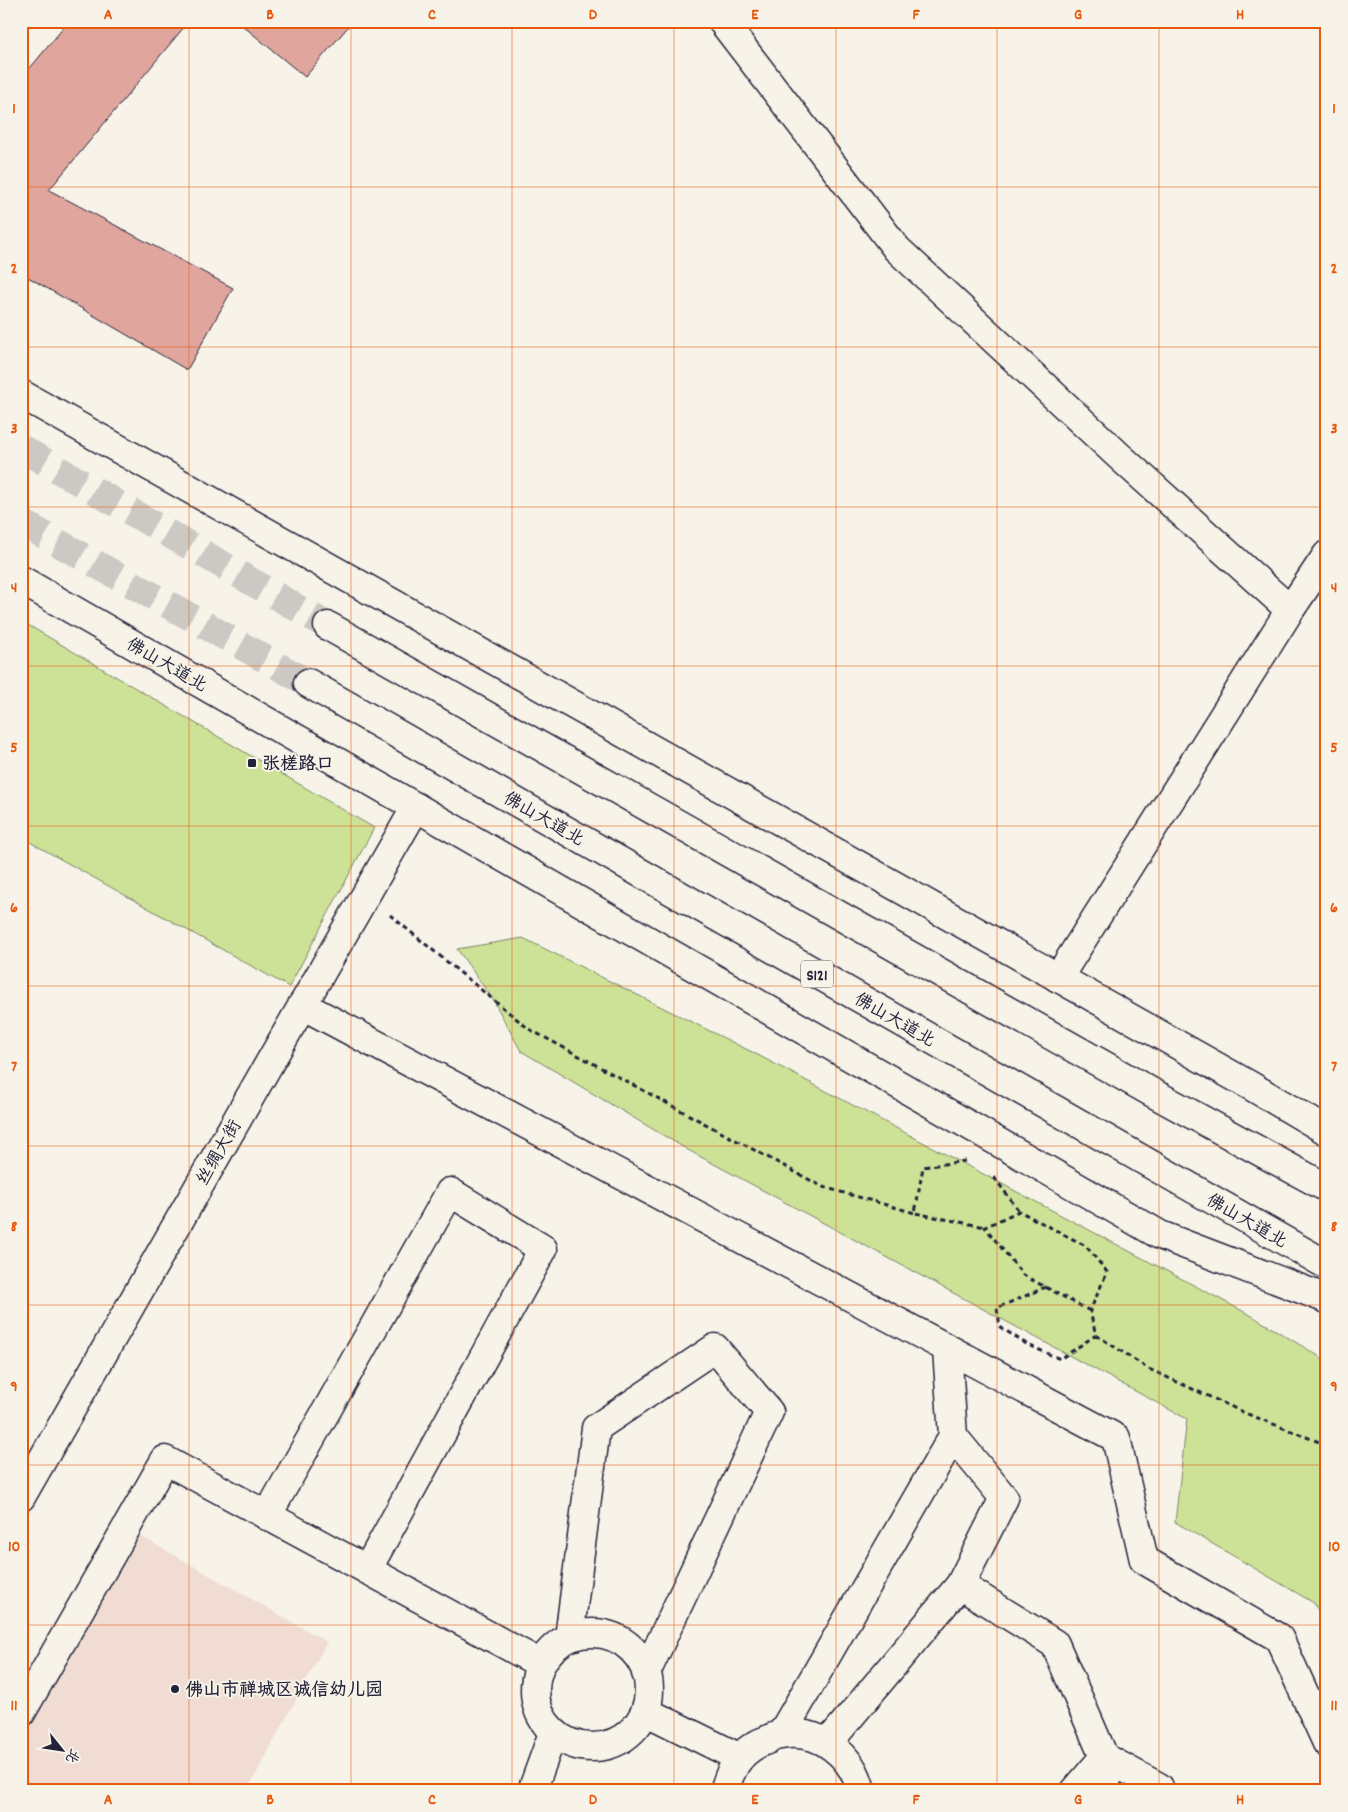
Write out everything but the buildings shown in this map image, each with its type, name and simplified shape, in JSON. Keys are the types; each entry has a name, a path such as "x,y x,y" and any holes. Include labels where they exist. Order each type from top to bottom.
{"main road":[{"path":"722,21 897,249 1119,456 1290,610"},
{"path":"21,394 1327,1131"},
{"path":"1058,978 1290,610 1327,555"},
{"name":"佛山大道北","path":"21,580 1160,1235 1327,1299"},
{"path":"328,626 1153,1093 1327,1188"},
{"name":"佛山大道北","path":"308,683 1327,1265"},
{"name":"丝绸大街","path":"21,1497 416,807"},
{"path":"302,1005 1116,1438 1144,1560 1279,1638 1327,1743"},
{"path":"267,1516 450,1192 542,1249 367,1570"},
{"path":"569,1638 596,1428 714,1348 769,1412 646,1673"},
{"path":"781,1734 953,1436 947,1349"},
{"path":"828,1743 960,1585 1004,1498 953,1436"},
{"path":"21,1713 165,1460 541,1664"},
{"path":"960,1585 1055,1644 1104,1757 1107,1791"},
{"path":"587,1634 606,1635 623,1643 638,1656 646,1673 649,1692 645,1710 635,1727 622,1739 604,1746 586,1748 568,1743 553,1733 542,1718 536,1700 536,1682 541,1664 553,1649 569,1638 587,1634"},
{"path":"645,1710 740,1758"},
{"path":"532,1791 553,1733"},
{"path":"724,1791 728,1777 740,1758 758,1743 781,1734 805,1735 828,1743 846,1758 858,1779 861,1791"},
{"path":"1075,1791 1104,1757"},
{"path":"1104,1757 1159,1787 1160,1791"}],"path":[{"path":"366,895 529,1029 823,1187 915,1213 985,1227 1019,1211"},
{"path":"915,1213 923,1167 970,1160"},
{"path":"991,1173 1019,1211 1086,1246 1107,1272 1090,1311 1096,1335 1149,1369 1245,1413 1327,1445"},
{"path":"985,1227 1023,1275 1090,1311"},
{"path":"1046,1287 997,1308 1000,1327 1028,1346 1060,1359 1096,1335"}],"shaded area":[{"name":"佛山市禅城区诚信幼儿园","path":"137,1534 327,1642 247,1791 21,1791 21,1736"}],"green space":[{"path":"21,621 374,828 289,987 21,837"},
{"path":"523,938 754,1053 1252,1316 1327,1361 1327,1627 1314,1603 1175,1522 1187,1419 688,1150 521,1051 492,998 457,949"}],"tunnel":[{"path":"21,448 328,626"},
{"path":"21,522 308,683"}],"place":[{"name":"张槎路口","path":"252,763"},
{"name":"佛山市禅城区诚信幼儿园","path":"175,1689"}]}
